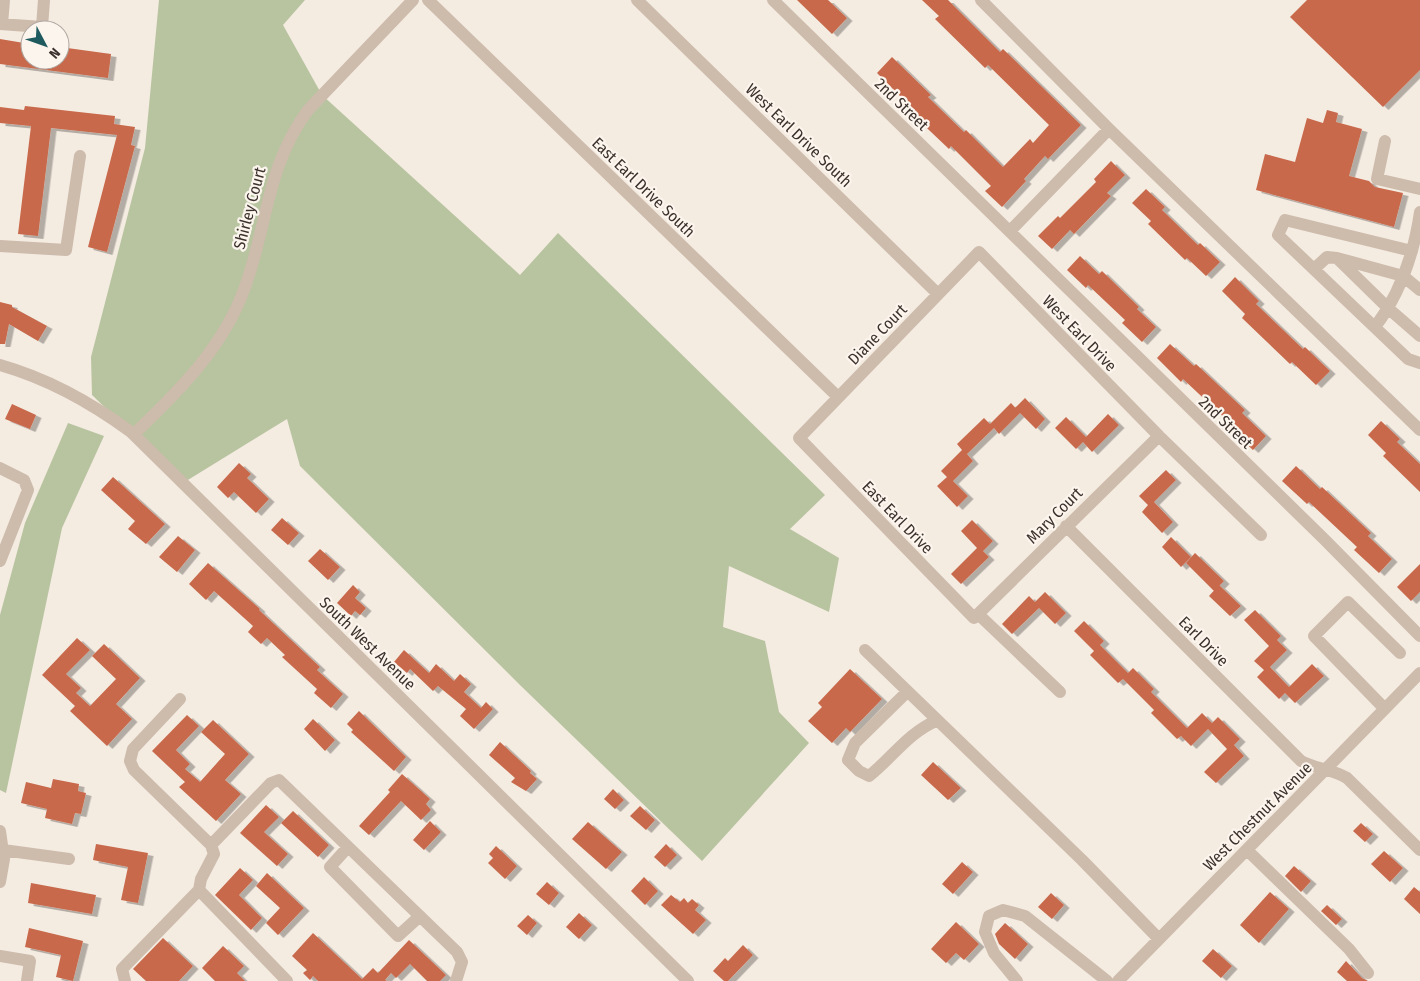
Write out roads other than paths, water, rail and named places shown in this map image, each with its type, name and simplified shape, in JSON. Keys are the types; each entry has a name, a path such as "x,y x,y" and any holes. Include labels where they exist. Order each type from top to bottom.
{"street":[{"path":"4,0 1,24 42,27 44,0"},
{"name":"Shirley Court","path":"134,434 195,371 229,325 246,287 278,165 295,128 308,110 413,0"},
{"name":"East Earl Drive South","path":"428,0 838,397"},
{"name":"West Earl Drive South","path":"637,0 938,294"},
{"name":"2nd Street","path":"773,0 1420,636"},
{"path":"981,0 1109,129 1420,430"},
{"path":"1010,231 1109,129"},
{"path":"1385,141 1377,179 1420,189"},
{"path":"0,246 66,250 80,156"},
{"path":"1375,327 1388,309 1416,246 1420,212"},
{"path":"1416,246 1285,220 1278,235 1408,359 1420,363"},
{"name":"Diane Court","path":"799,438 979,252"},
{"name":"West Earl Drive","path":"979,252 1159,436 1261,535"},
{"path":"1314,269 1327,257 1337,258 1403,276 1420,290"},
{"path":"1337,258 1388,309 1420,336"},
{"name":"South West Avenue","path":"0,365 30,376 88,404 114,419 134,434 688,981"},
{"name":"Mary Court","path":"976,616 1159,436"},
{"name":"East Earl Drive","path":"799,438 976,616 1060,692"},
{"path":"0,468 24,480 28,490 0,561"},
{"name":"Earl Drive","path":"1066,526 1301,761 1312,767 1326,769 1347,778 1420,850"},
{"path":"1385,709 1314,636 1348,602 1400,653"},
{"path":"865,650 936,721 1082,860 1159,939"},
{"name":"West Chestnut Avenue","path":"1118,981 1420,673"},
{"path":"907,692 855,743 848,760 858,771 869,776 904,742 925,726 936,721"},
{"path":"125,981 122,969 198,890 201,879 214,854 211,845 134,770 130,761 133,749 180,700"},
{"path":"211,845 271,783 279,780 457,952 462,962 456,981"},
{"path":"0,831 4,859 0,882"},
{"path":"348,847 330,867 398,936 420,916"},
{"path":"3,850 69,859"},
{"path":"1247,850 1349,948 1368,973"},
{"path":"198,890 284,980"},
{"path":"1017,981 994,953 985,932 989,916 1003,910 1025,916 1107,981"},
{"path":"0,956 30,961 27,981"}]}
